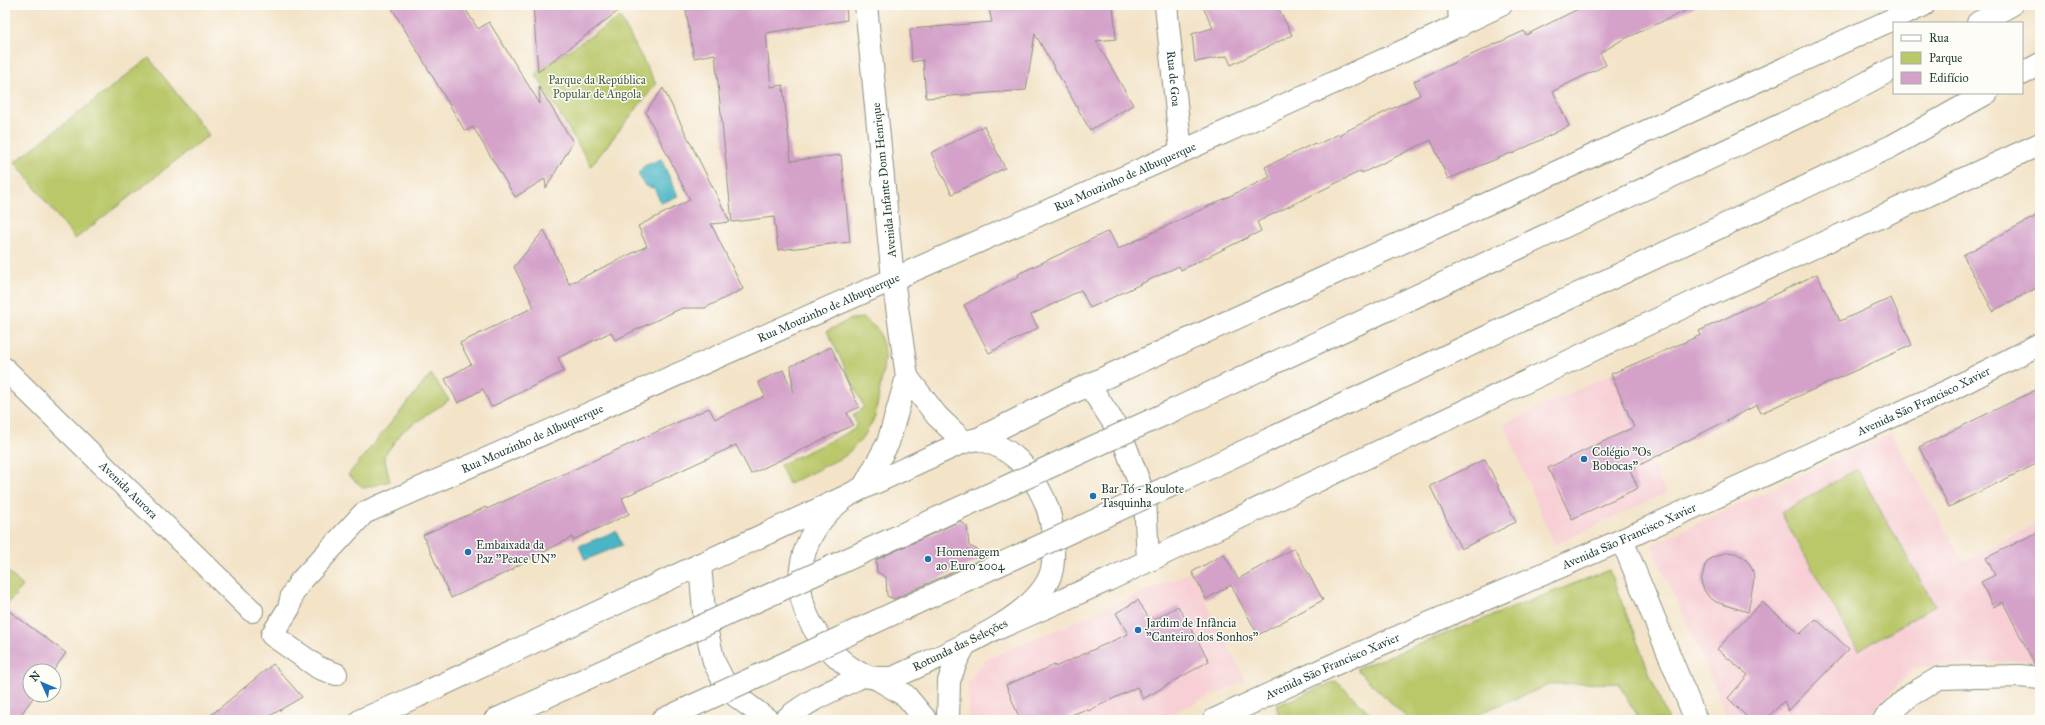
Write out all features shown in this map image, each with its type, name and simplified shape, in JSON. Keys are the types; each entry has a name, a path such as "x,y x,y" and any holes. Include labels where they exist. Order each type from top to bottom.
{"main road":[{"name":"Avenida Infante Dom Henrique","path":"855,492 888,443 908,377 893,279 866,5"},
{"name":"Rua de Goa","path":"1166,5 1180,152"},
{"name":"Rua Mouzinho de Albuquerque","path":"336,674 319,668 272,635 289,608 292,595 300,582 364,513 1180,152 1460,15 1502,5"},
{"path":"361,720 418,696 855,492 1924,5"},
{"path":"1980,22 2011,5"},
{"path":"2023,73 2040,64"},
{"path":"494,720 1176,409 1842,96 1893,69"},
{"path":"662,720 1183,480 1892,146 1986,94"},
{"path":"999,628 1148,561 1694,302 2040,144"},
{"name":"Avenida São Francisco Xavier","path":"1214,720 1326,668 1622,540 1950,390 2040,344"},
{"name":"Avenida Aurora","path":"5,369 252,611"},
{"name":"Avenida Infante Dom Henrique","path":"908,377 937,416 971,440"},
{"path":"1090,385 1121,434 1145,498 1148,561"},
{"name":"Rotunda das Seleções","path":"870,677 893,678 999,628 1021,612 1042,591 1051,574 1054,553 1053,529 1047,506 1035,480 1016,456 996,444 971,440"},
{"path":"855,492 829,511 813,532 805,551 799,579 801,600 809,621 824,643 843,662 906,696 926,720"},
{"path":"1622,540 1696,720"},
{"path":"700,564 705,624 714,662 728,690 768,720"},
{"path":"948,720 949,681 956,662 966,643"},
{"path":"1884,720 1909,696 1939,678 2019,676 2040,678"},
{"path":"785,720 794,712 830,692 870,677"}],"shaded area":[{"name":"Colégio \"Os Bobocas\"","path":"1611,374 1633,426 1666,493 1554,545 1504,424"},
{"path":"1891,433 1964,562 2040,521 2040,659 1914,668 1863,720 1728,720 1714,684 1651,545"},
{"name":"Jardim de Infância \"Canteiro dos Sonhos\"","path":"1191,572 1246,681 1156,720 969,720 968,682 983,661"}],"green space":[{"name":"Parque da República Popular de Angola","path":"620,17 656,84 591,166 536,75 540,69"},
{"path":"149,58 209,135 75,239 15,162"},
{"path":"864,318 878,330 885,351 875,417 863,438 845,456 789,484 780,465 853,430 857,424 853,415 864,407 827,331 851,319"},
{"path":"431,374 449,400 403,431 384,456 390,481 364,488 348,475"},
{"path":"1857,469 1935,606 1858,650 1781,513"},
{"path":"5,569 23,586 5,607"},
{"path":"1609,570 1668,720 1639,720 1619,683 1552,684 1472,716 1474,720 1409,720 1356,669"},
{"path":"1336,681 1377,720 1281,720 1276,706"}],"water":[{"path":"661,159 678,196 661,203 654,188 645,186 638,174 644,166"},
{"path":"616,531 622,545 585,560 579,546"}],"building":[{"path":"390,5 463,5 478,29 489,22 540,104 539,87 573,142 546,188 545,179 515,197 473,127 465,131"},
{"path":"533,5 626,5 538,72"},
{"path":"685,5 846,5 847,20 766,33 771,87 783,85 791,161 841,155 850,242 778,250 774,217 732,222 715,54 694,58"},
{"path":"988,5 1113,5 1116,39 1096,41 1133,105 1090,130 1035,34 1026,90 926,98 923,60 912,62 910,29 992,22"},
{"path":"1202,5 1277,5 1292,35 1231,65 1227,56 1195,62 1192,34 1213,28"},
{"path":"1586,5 1698,5 1622,40 1600,53 1606,65 1553,91 1569,126 1512,154 1511,153 1448,179 1431,140 1362,173 1361,171 1257,222 1261,231 1181,270 1179,266 1090,308 1081,290 1031,315 1038,328 989,353 964,305 1019,276 1018,274 1109,231 1118,249 1270,177 1265,167 1315,143 1316,145 1339,134 1340,137 1340,134 1420,95 1414,81 1524,31 1526,35"},
{"path":"663,88 730,222 711,224 743,289 705,308 682,308 615,340 611,332 558,358 564,371 491,407 483,389 458,403 445,379 471,364 460,343 534,307 514,267 544,230 569,284 647,246 638,226 690,200 646,112"},
{"path":"984,126 1005,168 952,194 931,153"},
{"path":"2040,214 2040,286 1993,311 1963,255"},
{"path":"1817,274 1840,321 1891,298 1912,345 1761,413 1757,405 1630,470 1638,488 1572,519 1548,468 1634,427 1611,374 1701,335 1699,331"},
{"path":"831,347 859,407 847,413 853,425 751,474 736,445 622,498 629,514 573,540 572,537 513,568 514,569 451,598 423,535 486,507 487,509 709,408 715,419 765,396 758,382 783,370 793,392 791,366"},
{"path":"2040,388 2040,462 1949,507 1919,447"},
{"path":"1485,459 1516,522 1461,549 1430,486"},
{"path":"960,521 967,526 969,546 978,550 979,560 894,599 887,596 886,577 877,572 876,560"},
{"path":"2040,531 2040,665 2035,665 2003,602 1993,607 1981,582 1995,575 1986,558"},
{"path":"1294,548 1323,600 1258,635 1231,585 1206,599 1192,572 1224,554 1238,579"},
{"path":"1727,552 1735,553 1743,557 1749,563 1753,571 1754,579 1748,612 1716,602 1709,597 1704,590 1701,581 1705,565 1711,558"},
{"path":"1138,600 1151,622 1178,606 1209,661 1143,699 1137,687 1088,711 1087,709 1058,720 1020,720 1006,685 1055,665 1055,667 1128,634 1116,613"},
{"path":"1762,602 1800,634 1816,619 1849,649 1788,711 1784,701 1765,720 1750,720 1728,698 1748,675 1717,649"},
{"path":"5,608 66,653 59,663 22,663 22,703 29,703 17,720 5,720"},
{"path":"273,664 302,697 263,720 205,720"}],"place":[{"name":"Colégio \"Os Bobocas\"","path":"1584,459"},
{"name":"Bar Tó - Roulote Tasquinha","path":"1093,496"},
{"name":"Embaixada da Paz \"Peace UN\"","path":"468,552"},
{"name":"Homenagem ao Euro 2004","path":"928,559"},
{"name":"Jardim de Infância \"Canteiro dos Sonhos\"","path":"1138,630"}]}
